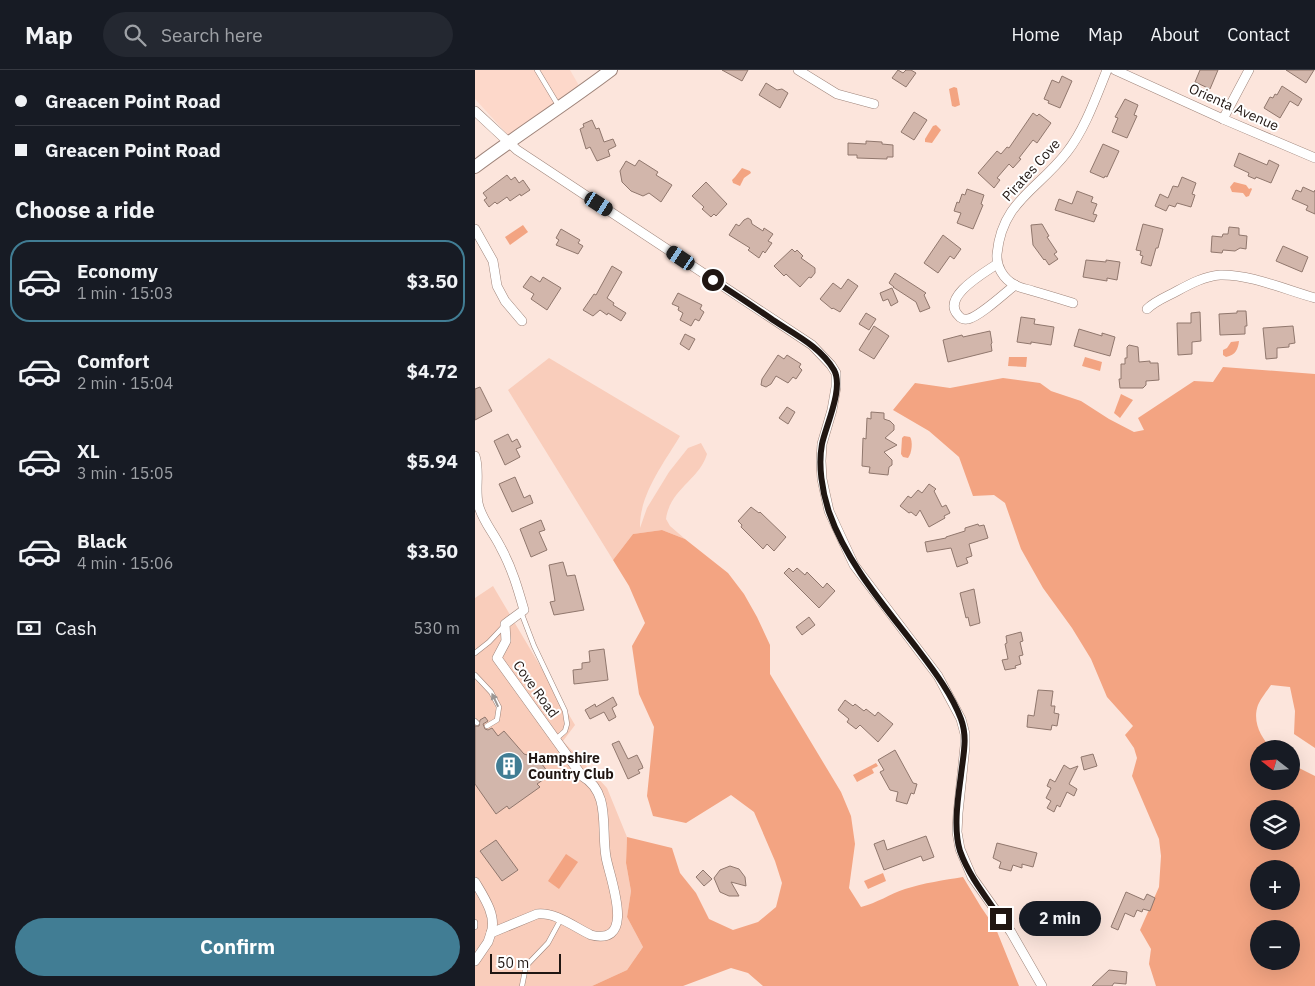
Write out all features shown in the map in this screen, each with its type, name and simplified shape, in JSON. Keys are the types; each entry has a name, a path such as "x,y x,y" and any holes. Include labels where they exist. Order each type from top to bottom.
{"street":[{"path":"475,167 611,70"},
{"path":"798,70 837,94 874,104"},
{"name":"Pirates Cove","path":"997,264 999,242 1006,219 1013,209 1053,169 1068,150 1081,128 1107,70"},
{"name":"Orienta Avenue","path":"1115,70 1315,158"},
{"path":"1223,119 1249,70"},
{"path":"475,111 508,142 812,345 831,365 836,373 836,387 832,410 822,444 821,461 822,478 829,512 854,565 938,676 961,719 965,734 965,746 957,832 960,849 972,878 1011,932 1042,986"},
{"path":"475,229 493,261 497,286 505,300 522,320"},
{"path":"1015,285 975,316 967,319 960,318 955,312 953,304 957,295 997,264 1006,278 1015,285 1073,303"},
{"path":"1147,309 1152,304 1189,285 1221,275 1250,279 1315,298"},
{"path":"475,456 478,503 483,518 502,549 515,580 524,610 505,624"},
{"name":"Cove Road","path":"505,624 506,641 497,658 582,776 591,781 597,789 601,799 606,856 618,904 617,922 613,931 605,936 597,937 561,919"},
{"path":"475,882 491,912 492,922 488,942 475,961"},
{"path":"491,933 537,914 543,913 561,919"}],"lane":[{"path":"537,70 560,108"},
{"path":"521,612 534,646 565,712 567,724 565,731 556,739"},
{"path":"475,653 489,642 505,624"},
{"path":"475,675 491,692 499,707 497,720 487,726"},
{"path":"522,986 526,966 548,943 561,919"},
{"path":"475,922 475,927"}],"shaded area":[{"path":"475,70 570,70 581,89 508,135 475,99"},
{"path":"957,88 960,105 955,107 952,106 949,89"},
{"path":"936,125 941,130 932,143 925,142 933,126"},
{"path":"742,168 751,173 744,178 740,186 733,183 732,180"},
{"path":"1234,182 1246,185 1249,189 1251,188 1249,196 1246,197 1243,193 1232,192 1230,187"},
{"path":"523,225 528,232 510,245 505,237"},
{"path":"1239,341 1234,353 1226,357 1223,355 1223,350 1231,342"},
{"path":"1009,357 1027,357 1026,367 1008,366"},
{"path":"1085,357 1102,362 1100,371 1082,366"},
{"path":"549,358 680,436 648,492 641,516 640,528 647,508 669,472 688,448 701,443 707,454 703,463 673,500 666,519 670,526 685,539 662,530 633,534 613,560 508,390"},
{"path":"1223,367 1315,374 1315,748 1294,734 1295,711 1290,687 1271,685 1262,697 1256,711 1257,723 1264,740 1250,740 1250,790 1300,790 1300,768 1315,776 1315,986 1156,986 1149,964 1151,949 1140,930 1159,887 1161,856 1159,839 1132,776 1137,758 1134,748 1125,735 1133,726 1107,697 1091,659 1072,628 1043,588 1021,549 1005,503 994,495 973,496 959,457 929,431 893,410 915,383 950,388 1003,378 1040,383 1051,391 1081,401 1134,432 1144,430 1138,418 1194,381 1213,382"},
{"path":"1121,394 1133,400 1120,418 1114,413"},
{"path":"904,436 910,437 912,441 908,458 903,457 901,454 902,438"},
{"path":"662,530 685,539 728,573 744,594 757,617 770,645 770,674 841,792 851,816 855,844 849,888 861,907 912,887 963,877 996,929 1019,986 763,986 748,973 731,968 683,986 592,986 627,970 643,947 627,917 631,891 626,863 627,837 672,848 680,873 696,893 709,919 733,930 758,922 776,907 782,883 775,861 754,812 731,795 686,823 653,816 647,796 654,727 639,694 632,646 645,623 629,586 613,560 633,534"},
{"name":"Hampshire Country Club","path":"493,586 575,725 563,741 607,788 627,837 626,863 631,891 627,917 643,947 627,970 592,986 475,986 475,598"},
{"path":"876,763 878,766 872,769 874,773 857,782 853,775"},
{"path":"566,854 578,862 559,889 548,881"},
{"path":"883,873 886,881 868,889 864,881"}],"building":[{"path":"722,70 748,70 742,81"},
{"path":"898,70 903,73 906,70 911,70 916,73 906,87 892,78"},
{"path":"1200,70 1218,70 1210,89 1195,82"},
{"path":"1286,70 1314,70 1306,83"},
{"path":"1062,76 1072,81 1060,108 1048,103 1049,101 1044,99 1052,80 1059,83"},
{"path":"766,83 777,90 782,89 788,93 780,108 759,95"},
{"path":"1282,86 1302,99 1298,106 1290,101 1280,118 1264,108 1270,97 1273,98 1275,94 1277,95"},
{"path":"1125,99 1138,105 1134,115 1137,116 1127,138 1112,132 1118,118 1115,117"},
{"path":"914,112 927,120 914,140 901,132"},
{"path":"1033,113 1037,116 1039,114 1051,123 1037,143 1033,140 1013,168 1009,164 997,178 1000,180 994,188 978,173 997,151 1001,154 1007,147 1009,148"},
{"path":"592,120 596,129 599,128 604,142 613,139 616,146 608,150 610,156 597,161 590,147 586,149 580,129 584,127 583,124"},
{"path":"866,141 893,145 893,157 887,157 887,159 857,158 857,155 848,155 848,143 866,144"},
{"path":"1103,144 1119,151 1107,177 1105,176 1104,178 1090,172"},
{"path":"1239,153 1267,165 1269,160 1279,165 1271,183 1248,176 1249,173 1234,166"},
{"path":"639,160 658,172 656,175 672,185 661,202 649,193 643,196 631,191 622,182 620,171 626,161 635,166"},
{"path":"507,175 511,180 515,177 519,183 523,180 530,190 510,201 507,197 489,207 484,200 487,198 483,193"},
{"path":"1182,177 1196,183 1192,194 1195,195 1191,207 1177,203 1175,207 1169,205 1166,211 1155,206 1160,194 1168,198 1173,186 1178,187"},
{"path":"706,182 727,204 716,216 714,214 711,217 702,209 704,207 692,196"},
{"path":"1303,187 1314,192 1315,190 1315,214 1306,210 1308,206 1292,199 1296,190 1301,192"},
{"path":"967,189 984,195 981,204 983,205 973,229 957,223 961,213 954,211 957,202 959,203 962,194 965,195"},
{"path":"1077,191 1093,197 1091,202 1097,204 1093,214 1097,215 1094,222 1055,210 1059,199 1072,204"},
{"path":"748,218 752,224 763,231 764,228 773,234 768,241 772,243 765,253 763,251 759,258 748,250 750,248 729,235 736,224 739,226"},
{"path":"1042,224 1049,236 1047,237 1057,252 1054,254 1058,259 1049,265 1033,245 1031,225"},
{"path":"1143,224 1163,229 1151,266 1141,263 1143,256 1140,255 1141,251 1136,250"},
{"path":"1229,227 1239,228 1239,235 1247,236 1246,249 1240,248 1235,251 1223,250 1222,253 1211,252 1212,236 1222,237 1223,234 1228,234"},
{"path":"561,229 580,240 578,243 583,246 578,254 556,245 559,240 556,238"},
{"path":"943,235 961,249 954,259 950,256 938,273 924,263"},
{"path":"1283,246 1308,257 1302,272 1276,261"},
{"path":"792,249 795,252 797,250 803,256 801,258 815,268 815,273 800,287 774,266"},
{"path":"1086,260 1120,262 1117,280 1107,278 1107,281 1083,277"},
{"path":"612,266 622,272 607,298 614,303 613,305 626,313 621,321 600,310 593,316 583,310 594,294 596,295"},
{"path":"895,273 926,293 924,295 930,308 920,312 916,302 889,283"},
{"path":"531,276 540,282 543,277 561,288 547,310 531,299 534,294 523,287"},
{"path":"848,279 858,286 840,312 832,309 820,299 833,283 841,289"},
{"path":"892,288 898,302 891,306 888,299 883,301 880,293"},
{"path":"678,293 702,305 700,309 704,312 699,321 695,319 691,326 680,320 683,313 678,310 679,307 672,304"},
{"path":"1237,311 1246,311 1247,326 1245,326 1245,334 1220,335 1219,314 1237,313"},
{"path":"1200,312 1201,341 1192,342 1192,354 1178,355 1177,323 1191,323 1191,313"},
{"path":"866,313 876,319 869,330 859,324"},
{"path":"1021,317 1035,319 1034,324 1054,327 1051,345 1017,342"},
{"path":"874,326 889,336 874,359 859,350"},
{"path":"1293,326 1295,343 1289,344 1289,347 1277,348 1277,358 1266,359 1263,328"},
{"path":"1079,329 1102,336 1102,333 1115,337 1110,356 1074,346"},
{"path":"990,331 992,351 948,362 943,340"},
{"path":"685,334 695,339 689,350 680,344"},
{"path":"1129,345 1138,347 1139,362 1150,361 1150,363 1158,363 1159,380 1146,381 1146,385 1143,388 1120,388 1121,364 1125,364 1127,347"},
{"path":"778,355 784,359 787,355 801,364 799,367 802,370 796,379 793,377 788,383 776,376 771,384 766,387 761,385 762,379"},
{"path":"480,387 492,411 475,420 475,389"},
{"path":"787,407 795,412 788,424 779,418"},
{"path":"871,412 884,413 884,419 894,425 894,430 885,438 897,445 884,452 892,460 888,475 869,473 870,467 862,466 863,438 866,439 867,418 871,419"},
{"path":"508,434 512,442 517,439 521,447 516,449 520,457 505,465 494,441"},
{"path":"515,477 524,498 530,495 533,503 512,512 499,484"},
{"path":"929,484 936,489 934,491 942,507 946,505 950,513 929,527 920,510 916,516 900,506 908,496 911,498 918,490 922,493"},
{"path":"751,507 760,512 786,537 774,551 767,544 763,549 741,527 742,525 738,521"},
{"path":"541,520 545,530 539,532 547,550 531,557 520,529"},
{"path":"978,524 979,526 984,525 988,538 969,544 972,556 966,558 968,563 957,567 951,548 927,552 925,542 946,538 965,531 965,528"},
{"path":"563,562 567,576 575,575 584,610 554,615 550,602 555,601 549,565"},
{"path":"789,568 793,572 797,568 805,575 807,572 823,588 827,583 835,591 819,608 784,573"},
{"path":"974,589 980,623 970,626 968,617 966,618 960,593"},
{"path":"809,617 815,625 802,635 796,627"},
{"path":"1021,632 1023,641 1020,642 1023,655 1019,656 1021,664 1015,666 1016,668 1005,670 1002,660 1008,659 1005,644 1007,643 1006,636"},
{"path":"604,649 608,680 574,684 573,670 582,669 582,663 590,662 589,651"},
{"path":"1038,690 1053,691 1051,706 1055,706 1054,713 1059,714 1057,726 1052,725 1051,730 1027,727 1028,715 1034,716"},
{"path":"613,697 617,705 612,708 616,717 609,721 604,712 590,719 585,710 595,704 596,707"},
{"path":"845,700 853,706 855,704 864,711 866,709 875,716 878,712 893,724 878,742 860,725 856,729 847,722 849,719 838,710"},
{"name":"Hampshire Country Club","path":"485,717 488,721 483,724 485,729 492,728 498,736 504,731 524,754 536,756 550,775 537,784 540,787 509,809 507,806 496,814 475,784 475,726 479,726 480,720"},
{"path":"619,741 628,759 637,755 643,768 638,770 640,773 628,779 612,744"},
{"path":"895,750 913,783 917,784 914,794 911,793 907,804 896,801 898,792 890,790 880,772 884,770 878,760"},
{"path":"1093,754 1097,766 1084,770 1081,757"},
{"path":"1064,765 1070,769 1078,766 1069,784 1077,789 1074,796 1067,792 1060,807 1057,805 1054,812 1047,808 1051,801 1046,798 1051,788 1047,786 1050,779 1055,782"},
{"path":"926,836 934,857 923,861 921,856 884,870 874,844 884,840 887,850"},
{"path":"496,840 518,870 502,881 480,851"},
{"path":"997,843 1037,853 1033,867 1022,864 1022,868 1013,865 1011,871 999,868 1001,862 993,858"},
{"path":"730,866 739,869 745,877 746,886 731,882 739,896 729,896 720,892 714,878 720,870"},
{"path":"703,870 712,879 704,886 696,877"},
{"path":"1126,892 1144,900 1147,894 1155,898 1150,911 1143,909 1142,912 1137,910 1134,917 1125,913 1118,930 1111,927"},
{"path":"1109,970 1127,972 1126,984 1114,983 1112,986 1092,986"}],"place":[{"name":"Hampshire Country Club","path":"509,766"}],"route":[{"path":"713,280 812,345 836,373 836,387 832,410 822,444 821,461 822,478 829,512 854,565 938,676 961,719 965,734 965,746 957,832 960,849 972,878 1001,919"}]}
